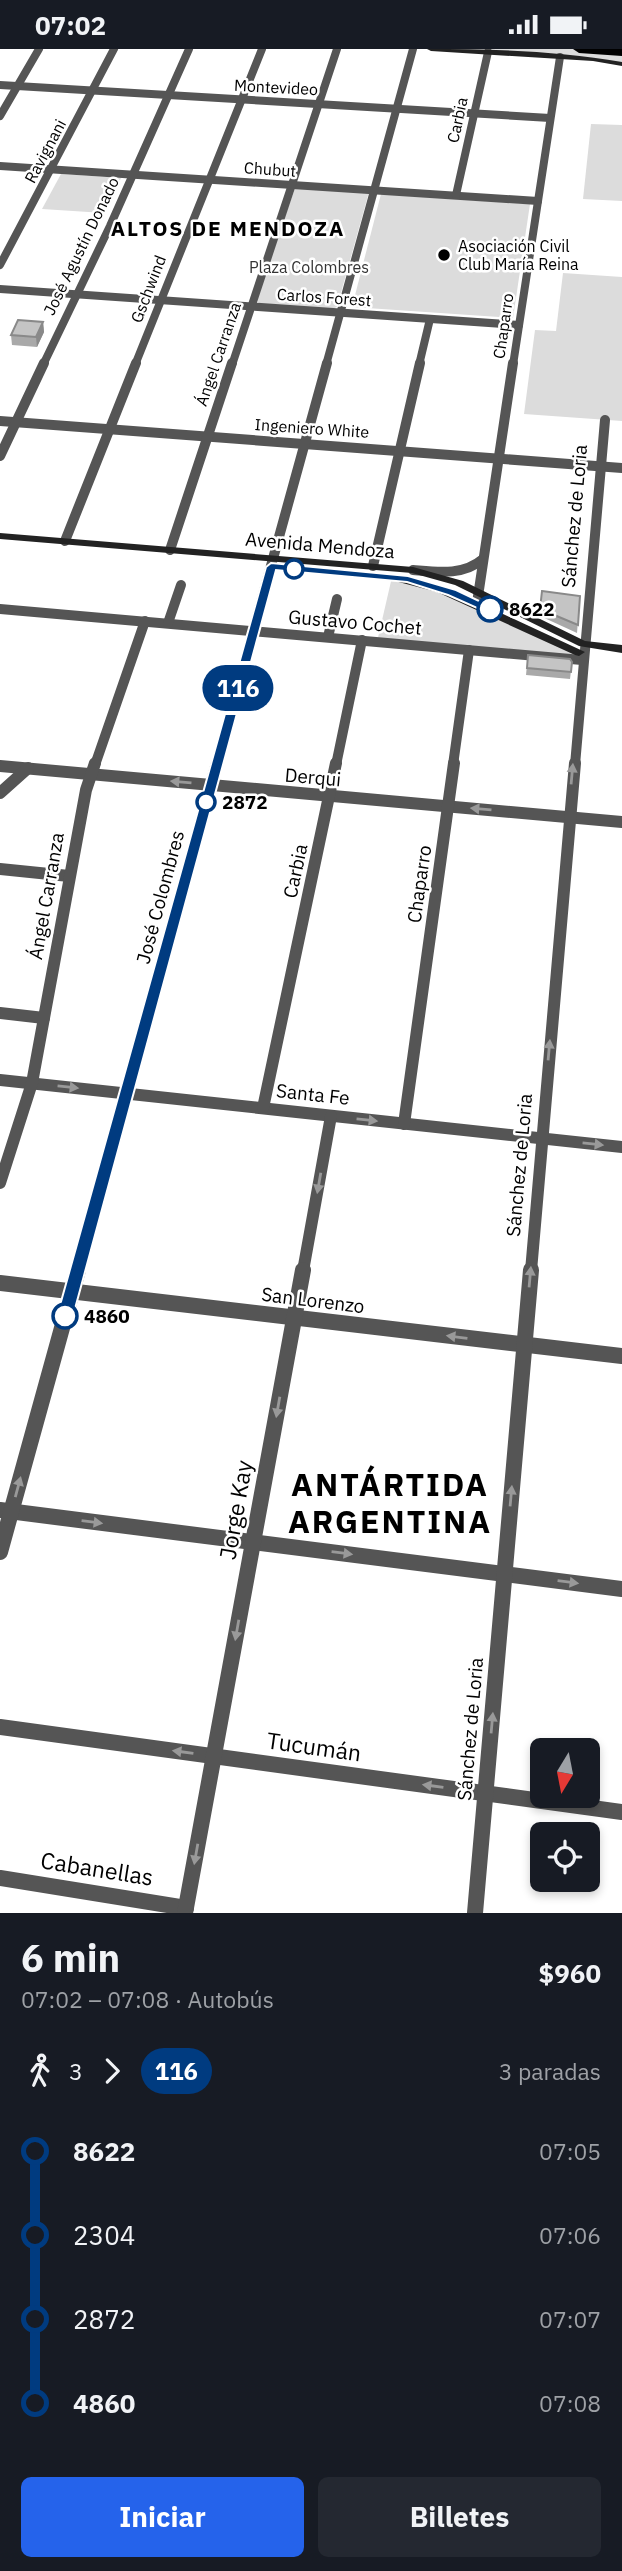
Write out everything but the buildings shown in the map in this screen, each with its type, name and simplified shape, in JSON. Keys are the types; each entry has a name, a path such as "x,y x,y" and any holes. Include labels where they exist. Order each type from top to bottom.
{"highway":[{"path":"579,49 622,52"}],"main road":[{"path":"431,49 560,57 622,64"},
{"name":"Avenida Mendoza","path":"0,536 170,550 408,579 477,598"},
{"name":"Avenida Mendoza","path":"0,544 413,570 459,583 477,598 533,634 583,652 622,657"},
{"name":"Avenida Mendoza","path":"583,652 622,649"}],"street":[{"path":"0,116 39,49"},
{"name":"Ravignani","path":"0,265 114,49"},
{"name":"José Agustín Donado","path":"0,456 189,49"},
{"name":"Gschwind","path":"65,541 262,49"},
{"name":"Ángel Carranza","path":"170,550 337,49"},
{"name":"José Colombres","path":"0,1552 6,1511 72,1291 413,49"},
{"name":"Carbia","path":"456,195 488,52"},
{"name":"Chaparro","path":"477,598 560,57"},
{"name":"Montevideo","path":"0,85 550,118"},
{"name":"Chubut","path":"0,166 538,201"},
{"name":"Carlos Forest","path":"0,289 519,325"},
{"path":"373,566 430,319"},
{"name":"Sánchez de Loria","path":"475,1913 605,420"},
{"name":"Ingeniero White","path":"0,421 622,468"},
{"path":"413,570 463,570 477,567 484,559"},
{"path":"168,623 181,585"},
{"path":"328,637 337,599"},
{"name":"Gustavo Cochet","path":"0,610 469,650 583,652"},
{"name":"Ángel Carranza","path":"1,1179 32,1083 69,876 92,774 145,621"},
{"name":"Carbia","path":"263,1108 362,640"},
{"name":"Chaparro","path":"404,1124 469,650"},
{"name":"Derqui","path":"0,766 622,822"},
{"path":"0,793 28,768"},
{"path":"0,869 69,876"},
{"path":"0,1013 44,1018"},
{"name":"Santa Fe","path":"0,1080 622,1147"},
{"name":"Jorge Kay","path":"185,1910 331,1116"},
{"name":"San Lorenzo","path":"0,1283 622,1356"},
{"path":"6,1511 622,1588"},
{"name":"Tucumán","path":"0,1727 622,1812"},
{"name":"Cabanellas","path":"0,1878 185,1910"}],"green space":[{"path":"431,49 622,49 622,64 593,59"},
{"path":"591,124 622,125 622,201 583,199"},
{"path":"61,174 121,178 104,213 42,209"},
{"name":"Plaza Colombres","path":"295,188 369,192 337,307 332,309 260,304 256,300"},
{"name":"Asociación Civil Club María Reina","path":"381,194 530,204 513,318 352,307"},
{"path":"563,273 622,277 622,421 524,414 535,330 556,331"},
{"path":"392,577 408,579 582,653 582,660 377,642"}],"bus line":[{"name":"116","path":"65,1316 271,567 408,579 452,592 490,609"}],"place":[{"name":"Asociación Civil Club María Reina","path":"444,255"},
{"name":"8622","path":"490,609"},
{"name":"2872","path":"206,802"},
{"name":"4860","path":"65,1316"}],"district":[{"name":"ALTOS DE MENDOZA","path":"228,229"},
{"name":"ANTÁRTIDA ARGENTINA","path":"390,1504"}]}
